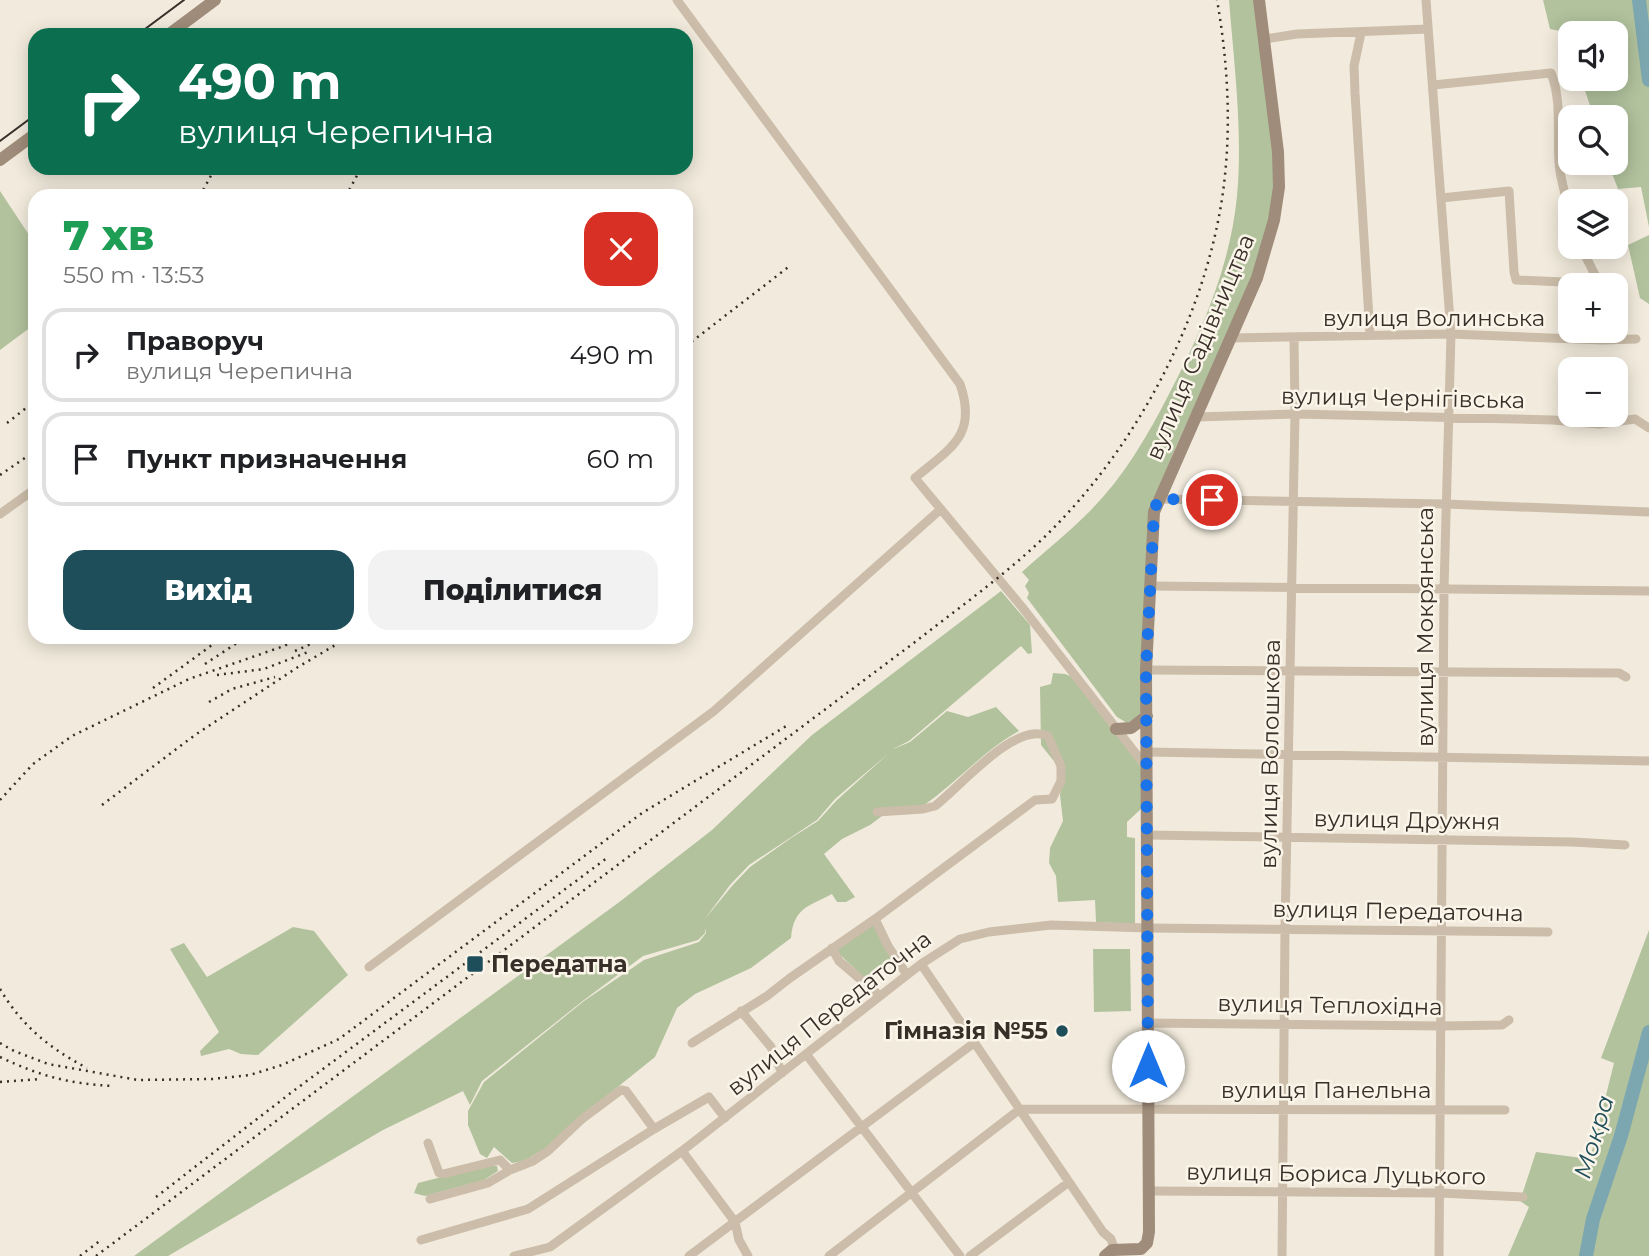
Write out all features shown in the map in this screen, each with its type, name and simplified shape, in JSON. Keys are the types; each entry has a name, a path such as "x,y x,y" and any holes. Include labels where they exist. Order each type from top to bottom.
{"street":[{"path":"177,28 215,0"},
{"path":"677,0 960,384 965,398 965,425 958,441 915,478 1022,607 1147,769"},
{"name":"вулиця Садівництва","path":"1134,1254 1147,1243 1149,1232 1146,670 1154,512 1231,338 1267,248 1274,220 1279,187 1278,152 1259,0"},
{"name":"вулиця Мокрянська","path":"1426,0 1451,334 1445,504 1439,1256"},
{"path":"1265,39 1297,34 1428,29"},
{"path":"1361,33 1354,66 1370,335"},
{"path":"1433,85 1551,73 1555,83 1559,123 1559,163 1565,189"},
{"path":"0,159 28,139"},
{"path":"1441,198 1509,191 1516,280 1558,282"},
{"name":"вулиця Волинська","path":"1231,338 1558,335"},
{"name":"вулиця Волошкова","path":"1282,1256 1294,337"},
{"name":"вулиця Волинська","path":"1628,338 1636,339"},
{"name":"вулиця Чернігівська","path":"1196,417 1295,414 1553,420 1599,424 1635,419 1649,428"},
{"path":"0,514 28,494"},
{"path":"1158,499 1445,504 1649,512"},
{"path":"369,967 714,711 941,509"},
{"path":"1150,586 1649,590"},
{"path":"1146,670 1619,673 1626,677"},
{"path":"1116,729 1131,728 1147,716"},
{"path":"692,1043 767,996 1035,800 1052,799 1061,781 1061,766 1048,736 1039,732 1029,733 998,750 935,806 923,810 877,812"},
{"path":"1147,752 1649,761"},
{"name":"вулиця Дружня","path":"1147,835 1442,839 1625,845"},
{"path":"875,919 888,946 907,975"},
{"name":"вулиця Передаточна","path":"514,1256 550,1247 682,1151 920,964 960,939 989,932 1051,925 1548,932"},
{"path":"832,948 839,961 880,996"},
{"path":"920,964 1103,1232 1111,1239 1110,1253 1134,1254"},
{"path":"741,1011 771,1047 782,1073"},
{"name":"вулиця Теплохідна","path":"1148,1023 1442,1026 1502,1025 1509,1020"},
{"path":"689,1256 974,1043"},
{"path":"806,1054 960,1256"},
{"path":"430,1199 488,1183 533,1161 621,1090 626,1091 654,1129"},
{"path":"421,1240 528,1209 709,1097 725,1118"},
{"path":"829,1256 1020,1109"},
{"name":"вулиця Панельна","path":"1020,1109 1506,1110"},
{"path":"428,1143 439,1173 500,1160 510,1170"},
{"path":"682,1151 735,1222 739,1240 748,1256"},
{"path":"970,1256 1069,1182"},
{"name":"вулиця Бориса Луцького","path":"1149,1191 1440,1193 1523,1197"},
{"path":"550,1247 558,1256"}],"green space":[{"path":"1229,0 1255,0 1274,140 1274,196 1270,221 1248,289 1161,484 1145,602 1141,710 1140,715 1127,723 1117,717 1027,598 1029,593 1025,586 1029,580 1022,572 1089,512 1123,471 1169,394 1213,298 1228,248 1239,172 1237,98"},
{"path":"1543,0 1649,0 1649,227 1641,187 1618,189 1613,175 1628,175 1628,105 1590,105 1585,91 1628,91 1628,21 1558,21 1558,31 1550,29"},
{"path":"0,191 28,233 28,329 0,350"},
{"path":"1649,235 1649,304 1640,298 1628,245"},
{"path":"1001,591 1030,625 1032,653 1028,654 1021,646 909,741 891,750 910,742 947,711 968,717 996,707 1019,731 991,750 925,805 910,814 886,813 870,825 842,839 824,854 855,897 846,902 837,902 832,894 809,905 795,920 791,938 751,968 695,994 677,1008 655,1057 569,1126 549,1146 524,1161 512,1163 494,1147 487,1158 480,1154 468,1125 468,1111 484,1082 584,1001 644,960 699,942 706,933 705,928 705,933 698,940 643,956 584,1000 482,1081 470,1105 463,1091 383,1130 168,1256 134,1256 618,903 712,830 812,735","holes":["889,753 818,821 750,867 704,920 749,865 817,820 835,799"]},
{"path":"1053,673 1075,678 1142,768 1142,808 1127,822 1127,837 1135,838 1135,924 1096,922 1095,900 1058,902 1056,876 1049,863 1050,848 1063,821 1060,795 1064,768 1053,760 1041,745 1040,687 1051,684"},
{"path":"874,924 894,959 867,980 837,952 838,947"},
{"path":"293,927 314,931 348,975 258,1055 241,1054 229,1049 201,1056 200,1051 219,1032 170,949 184,943 207,977"},
{"path":"1649,930 1649,1256 1508,1256 1529,1207 1520,1201 1536,1152 1590,1159 1614,1063 1601,1058"},
{"path":"1093,949 1130,949 1131,1011 1094,1012"},
{"path":"485,1166 497,1166 498,1171 484,1180 425,1196 414,1193 418,1183"}],"waterway":[{"name":"Мокра","path":"1639,0 1649,80"},
{"name":"Мокра","path":"1586,1256 1593,1219 1621,1136 1649,1032"}],"tram line":[{"path":"146,28 184,0"},
{"path":"0,141 28,120"}],"railway":[{"path":"96,1256 915,642 1012,566 1065,516 1095,481 1149,401 1172,358 1207,267 1218,221 1228,131 1226,65 1217,0"},
{"path":"204,189 211,175"},
{"path":"350,189 357,175"},
{"path":"693,341 791,265"},
{"path":"7,423 28,406"},
{"path":"0,475 28,456"},
{"path":"153,688 213,644"},
{"path":"205,664 235,644"},
{"path":"0,800 33,764 72,736 189,679 288,644"},
{"path":"295,651 310,644"},
{"path":"102,805 195,735 337,644"},
{"path":"217,675 264,669 308,652"},
{"path":"209,702 232,689 275,677"},
{"path":"0,1043 48,1064 138,1080 212,1079 250,1075 282,1065 339,1039 642,813 788,725"},
{"path":"156,1197 292,1092 607,858"},
{"path":"0,989 8,1002 38,1035 87,1068"},
{"path":"0,1057 55,1078 114,1086"},
{"path":"0,1082 40,1079"},
{"path":"80,1256 101,1240"}],"place":[{"name":"Передатна","path":"475,964"},
{"name":"Гімназія №55","path":"1062,1031"}],"route":[{"path":"1148,1066 1146,670 1154,512 1158,499 1212,500"}]}
